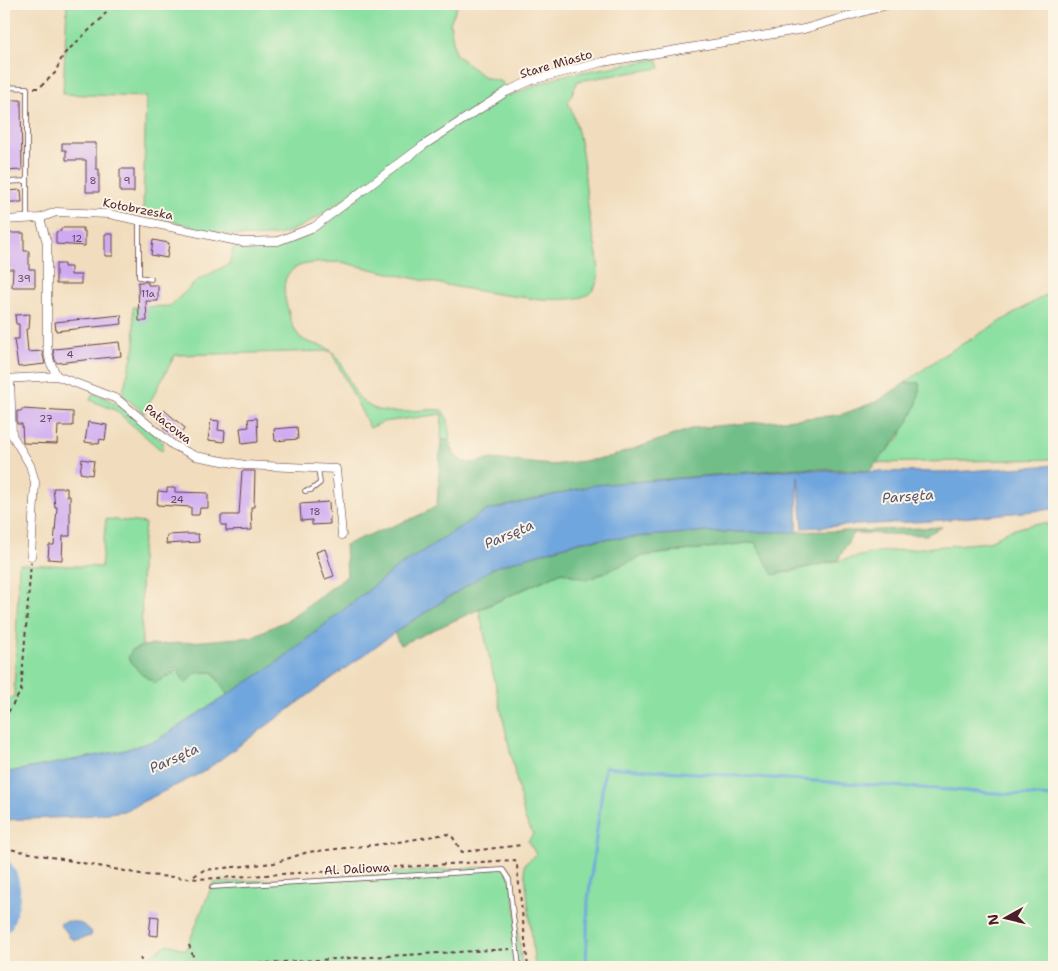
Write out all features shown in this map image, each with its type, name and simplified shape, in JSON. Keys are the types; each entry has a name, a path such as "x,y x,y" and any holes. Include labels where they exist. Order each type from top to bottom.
{"street":[{"name":"Stare Miasto","path":"268,242 288,239 314,227 424,146 506,92 532,80 603,62 804,28 890,4"},
{"name":"Kołobrzeska","path":"4,220 40,218 56,212 109,214 140,219 235,241 268,242"},
{"path":"40,218 47,243 47,346 50,362 57,376"},
{"name":"Pałacowa","path":"31,556 35,482 30,465 12,435 7,379 57,376 117,399 173,445 195,456 244,465 332,468 338,472 342,536"}],"lane":[{"path":"4,88 27,88 27,220"},
{"path":"4,182 27,181"},
{"path":"140,219 139,277 151,279"},
{"path":"305,491 312,490 320,483 318,468"},
{"name":"Al. Daliowa","path":"212,887 503,870 509,879 517,949"},
{"path":"517,949 519,967"}],"path":[{"path":"27,88 39,88 55,73 63,55 103,18 111,4"},
{"path":"4,719 22,691 31,556"},
{"path":"194,876 204,870 274,863 308,852 392,843 446,834 452,836 458,849 462,852 522,846"},
{"path":"189,945 194,956 194,967 517,949"},
{"path":"140,957 143,967"}],"green space":[{"path":"67,4 458,4 450,23 455,54 484,77 502,82 509,96 560,76 657,59 660,68 578,81 568,102 574,117 581,146 590,220 598,258 598,278 595,286 590,293 573,299 545,299 470,290 341,262 306,264 290,271 284,289 286,303 293,326 301,338 332,351 342,365 353,389 371,407 396,412 442,410 448,420 450,441 441,439 442,414 383,422 370,428 331,351 175,355 144,413 122,395 135,345 133,307 170,306 198,280 229,264 234,247 272,247 294,242 314,231 360,197 354,192 321,215 294,230 269,236 233,235 214,232 143,213 146,97 63,94"},
{"path":"1054,290 1054,459 876,463 900,437 919,383 905,383 942,356"},
{"path":"905,383 919,383 916,406 903,430 869,471 798,468 595,485 485,511 395,569 274,665 228,696 213,672 196,673 185,684 178,671 155,683 140,673 128,658 132,650 142,646 251,637 290,619 347,576 345,545 415,517 437,506 441,439 450,441 455,456 463,462 474,463 492,459 552,465 607,458 694,428 840,415 878,401"},
{"path":"93,393 113,402 139,421 163,442 162,451 115,410 90,400"},
{"path":"106,519 145,523 141,558 142,646 132,650 181,669 213,672 228,696 157,740 121,751 4,773 4,701 14,697 19,564 101,567"},
{"path":"1034,524 1054,524 1054,967 535,967 524,865 536,854 528,841 533,834 525,819 479,610 562,572 587,580 643,556 756,542 773,575 878,552 989,542 1007,531"},
{"path":"942,527 926,535 853,533 838,560 773,575 755,542 643,556 587,580 562,572 400,645 394,633 495,567 582,541 700,532 859,531"},
{"path":"505,866 510,870 512,878 522,967 132,967 146,963 148,957 168,944 186,950 213,883"}],"water":[{"name":"Parsęta","path":"1054,465 1054,509 931,521 803,528 798,476 797,532 700,532 582,541 495,567 394,633 203,772 124,811 75,817 4,820 4,773 121,751 157,740 274,665 395,569 485,511 595,485 798,469 953,472"},
{"path":"69,921 84,926 92,932 91,936 75,940 69,937 67,932 60,926 61,923"}],"building":[{"path":"4,100 21,100 22,170 4,171"},
{"path":"62,143 96,143 96,169 99,169 99,192 86,192 86,160 66,160 66,150 62,150"},
{"path":"120,169 134,169 134,192 120,192"},
{"path":"21,190 22,202 4,202 4,191"},
{"path":"61,228 83,228 83,231 85,231 85,246 56,244 56,232 61,231"},
{"path":"4,233 24,233 24,251 29,251 29,269 35,269 35,287 12,287 13,269 7,269"},
{"path":"105,234 113,234 113,256 105,256"},
{"path":"153,240 169,243 167,258 151,255"},
{"path":"56,264 64,264 64,267 71,267 71,275 81,275 81,284 56,284"},
{"path":"138,282 158,285 158,301 146,301 147,321 139,321"},
{"path":"30,314 29,329 26,329 28,352 42,351 45,364 18,367 14,339 19,339 19,324 16,324 15,315"},
{"path":"121,315 122,324 56,331 55,322"},
{"path":"119,342 121,356 57,363 53,350 55,349"},
{"path":"22,409 73,412 73,426 58,426 57,444 23,443 22,424 17,424 17,411 22,411"},
{"path":"164,410 185,428 178,437 163,428 165,426 156,419"},
{"path":"257,418 258,442 242,444 240,428 249,427 248,419"},
{"path":"211,420 219,421 218,430 225,431 224,442 208,440"},
{"path":"88,422 107,425 105,440 100,439 99,444 85,442"},
{"path":"297,427 298,439 275,441 274,429"},
{"path":"82,459 94,461 92,475 80,473"},
{"path":"242,471 255,471 254,507 251,507 252,530 226,531 226,525 221,525 221,515 239,515"},
{"path":"53,488 67,488 67,496 70,496 70,536 63,536 62,560 48,559 49,545 54,545 57,507 55,507"},
{"path":"167,488 175,488 175,492 208,493 208,508 200,508 199,515 191,515 191,507 157,505 158,491 167,492"},
{"path":"329,502 330,524 312,525 312,520 301,521 300,504"},
{"path":"198,534 199,542 166,544 167,535"},
{"path":"325,549 334,576 325,579 316,552"},
{"path":"151,916 159,917 158,936 149,935"}],"waterway":[{"path":"586,967 588,901 605,767 1054,797"},
{"path":"4,869 11,889 9,909 4,923"}]}
